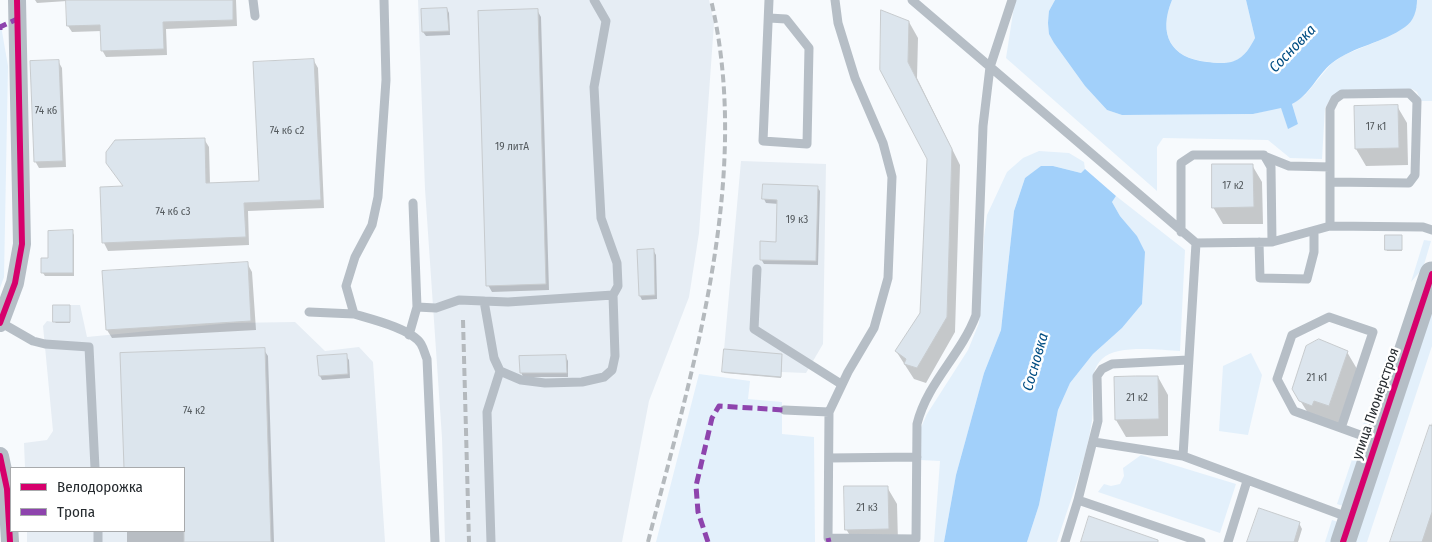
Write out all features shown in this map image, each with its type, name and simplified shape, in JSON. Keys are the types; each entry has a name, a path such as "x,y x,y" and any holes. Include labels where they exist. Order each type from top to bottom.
{"street":[{"path":"0,322 15,283 22,244 17,0"},
{"name":"улица Пионерстроя","path":"1342,542 1432,274"},
{"path":"0,456 7,490 10,542"}],"lane":[{"path":"253,0 256,16"},
{"path":"354,314 346,286 355,257 372,224 378,197 386,80 384,0"},
{"path":"484,301 494,358 500,371 520,380 545,383 582,382 604,377 612,370 615,356 613,295 618,286 617,262 601,218 594,87 606,21 594,0"},
{"path":"769,0 763,141 807,144 809,48 786,19 769,18"},
{"path":"835,0 838,23 855,78 883,143 892,177 888,278 874,328 841,384 829,412 828,538 916,538 917,424 921,410 932,388 969,334 976,315 983,126 990,67 1012,0"},
{"path":"912,0 1196,243 1272,242 1330,226 1423,228 1432,230"},
{"path":"1330,182 1409,183 1415,175 1417,101 1409,93 1342,94 1335,99 1330,109 1330,166 1330,182 1330,226"},
{"path":"1181,232 1181,163 1193,156 1264,156 1289,166 1330,166"},
{"path":"1264,156 1272,167 1272,242"},
{"path":"409,335 417,306 413,203"},
{"path":"1259,242 1260,278 1307,279 1314,252 1314,231"},
{"path":"1183,456 1196,243"},
{"path":"757,269 754,329 841,384"},
{"path":"417,306 436,308 459,300 508,302 613,295"},
{"path":"308,312 354,314 378,321 409,335 421,343 427,359 435,542"},
{"path":"1341,428 1373,332 1329,317 1292,335 1277,379 1294,411 1341,428 1377,441"},
{"path":"0,322 33,340 45,344 89,347 95,467"},
{"path":"1065,542 1094,442 1098,421 1097,376 1102,369 1112,364 1188,360"},
{"path":"491,542 487,412 500,371"},
{"path":"784,410 829,412"},
{"path":"1094,442 1183,456 1246,481 1350,518"},
{"path":"829,458 917,457"},
{"path":"1228,542 1246,481"},
{"path":"1078,500 1201,542"}],"shaded area":[{"path":"418,0 709,0 714,23 699,233 689,297 649,401 622,542 445,542 442,438 425,189"},
{"path":"1015,0 1055,0 1049,11 1054,43 1085,86 1107,110 1122,115 1253,114 1281,107 1288,128 1298,124 1292,104 1305,95 1331,64 1344,55 1383,39 1417,6 1417,0 1432,0 1432,101 1421,101 1417,92 1412,89 1343,90 1332,96 1325,108 1322,159 1290,158 1268,140 1163,138 1157,147 1157,191 1006,58"},
{"path":"1172,0 1246,0 1255,38 1244,54 1232,62 1208,62 1195,60 1184,55 1176,50 1167,34 1166,23"},
{"path":"0,20 8,66 4,277 0,288"},
{"path":"1039,151 1069,153 1084,162 1085,169 1081,173 1053,166 1025,178 1014,211 1001,330 984,373 956,475 944,542 934,542 940,461 920,460 919,432 927,414 968,350 979,323 987,215 1007,172 1023,158"},
{"path":"741,161 826,164 823,344 806,373 781,372 781,377 722,372"},
{"path":"1116,196 1185,250 1180,351 1139,349 1118,351 1109,354 1097,365 1094,372 1092,388 1093,413 1086,452 1057,542 1027,542 1039,505 1058,410 1070,383 1093,354 1122,328 1142,304 1144,252 1137,236 1120,216 1112,202"},
{"path":"1424,240 1431,241 1423,268 1411,282"},
{"path":"53,305 80,305 87,337 230,323 295,322 325,351 359,347 373,362 385,542 27,542 27,532 185,532 185,467 25,467 24,443 47,440 53,431 43,326 47,321 53,322"},
{"path":"1432,310 1432,346 1367,542 1354,542"},
{"path":"1251,353 1262,375 1248,435 1219,431 1223,366"},
{"path":"1387,354 1390,370 1371,424 1363,425"},
{"path":"699,374 750,381 748,399 782,402 782,434 814,437 815,542 656,542"},
{"path":"1358,442 1362,448 1343,506 1337,504"},
{"path":"1141,455 1236,484 1220,533 1098,492 1104,484 1111,486 1120,484 1124,476 1123,468"},
{"path":"1332,520 1338,522 1332,542 1325,542"}],"water":[{"name":"Сосновка","path":"1055,0 1172,0 1166,23 1167,34 1176,50 1194,60 1221,63 1231,62 1241,57 1255,38 1246,0 1417,0 1411,22 1405,27 1387,37 1350,52 1327,68 1309,90 1292,104 1298,124 1288,129 1281,108 1253,114 1122,115 1107,110 1085,86 1049,34 1049,11"},
{"name":"Сосновка","path":"1041,166 1053,166 1081,173 1085,169 1116,196 1112,202 1120,216 1137,236 1145,252 1142,304 1122,328 1093,354 1070,383 1058,410 1039,505 1027,542 944,542 956,475 984,373 1001,330 1014,211 1025,178"}],"building":[{"path":"66,0 233,0 233,20 163,22 164,49 101,51 100,25 67,26"},
{"path":"447,8 449,31 422,32 421,9"},
{"path":"538,9 546,284 486,286 478,11"},
{"path":"881,10 909,21 908,62 952,149 947,317 917,368 904,364 906,359 895,351 920,313 927,159 880,70"},
{"path":"314,59 321,200 244,203 246,237 102,243 100,187 123,186 106,163 106,152 115,140 205,138 206,183 259,181 253,62"},
{"path":"59,60 63,161 34,162 30,61"},
{"path":"1398,105 1399,148 1355,149 1354,106"},
{"path":"1212,164 1253,164 1254,207 1212,208"},
{"path":"763,184 818,186 816,261 760,260 760,241 776,242 777,200 762,199"},
{"path":"73,230 73,273 41,273 41,258 48,258 48,231"},
{"path":"1385,235 1402,235 1402,250 1385,250"},
{"path":"654,249 655,295 639,296 637,250"},
{"path":"248,262 251,321 106,330 102,271"},
{"path":"53,305 70,305 70,322 53,322"},
{"path":"1319,339 1348,351 1329,406 1314,401 1312,406 1299,401 1292,389 1306,346"},
{"path":"265,348 271,542 184,542 185,467 124,467 120,353"},
{"path":"724,349 782,354 781,377 722,372"},
{"path":"347,354 348,374 319,376 317,356"},
{"path":"566,355 567,373 520,373 519,356"},
{"path":"1158,376 1159,419 1115,420 1114,377"},
{"path":"1430,425 1432,426 1432,512 1422,542 1390,542"},
{"path":"844,486 888,486 889,529 845,530"},
{"path":"1259,508 1300,522 1294,542 1247,542"},
{"path":"1089,516 1158,540 1158,542 1081,542"}],"railway":[{"path":"648,542 698,342 712,273 721,204 725,136 722,67 711,0"},
{"path":"463,320 469,542"}],"marked path":[{"path":"0,30 0,27 17,19"},
{"path":"708,542 698,512 696,486 712,418 719,406 784,410"},
{"path":"828,538 829,542"}],"cycle path":[{"path":"0,323 15,283 22,244 17,0"},
{"path":"1343,542 1432,274"},
{"path":"0,456 7,489 10,542"}]}
